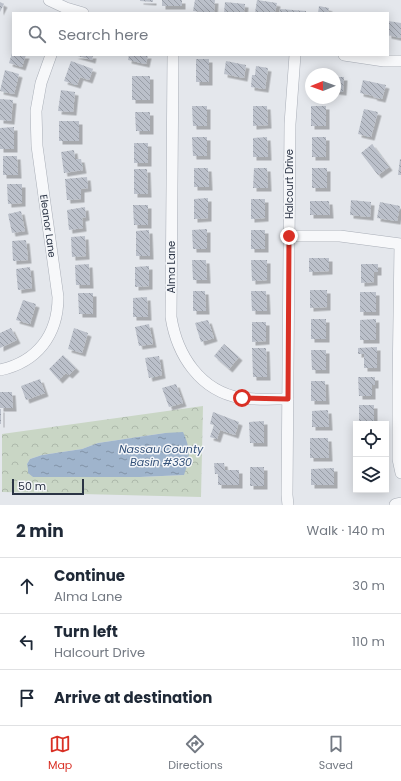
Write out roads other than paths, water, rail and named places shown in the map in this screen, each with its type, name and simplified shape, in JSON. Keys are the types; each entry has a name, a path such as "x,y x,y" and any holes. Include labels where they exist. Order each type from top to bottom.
{"street":[{"path":"49,0 65,10 77,12"},
{"name":"Eleanor Lane","path":"0,370 13,367 27,360 35,353 49,337 58,309 58,297 36,146 36,111 38,97 51,56"},
{"name":"Alma Lane","path":"173,56 171,317 174,333 187,362 201,378 212,386 242,398 288,399"},
{"name":"Halcourt Drive","path":"288,505 290,124 295,56"},
{"path":"351,56 384,61 401,61"},
{"path":"289,236 340,236 401,244 398,388 398,459 401,473"},
{"path":"396,505 401,504"}],"water":[{"name":"Nassau County Basin #330","path":"183,432 189,454 188,464 184,475 140,477 33,477 28,473 27,464 30,459 42,455 82,449 98,443 165,433"}]}
